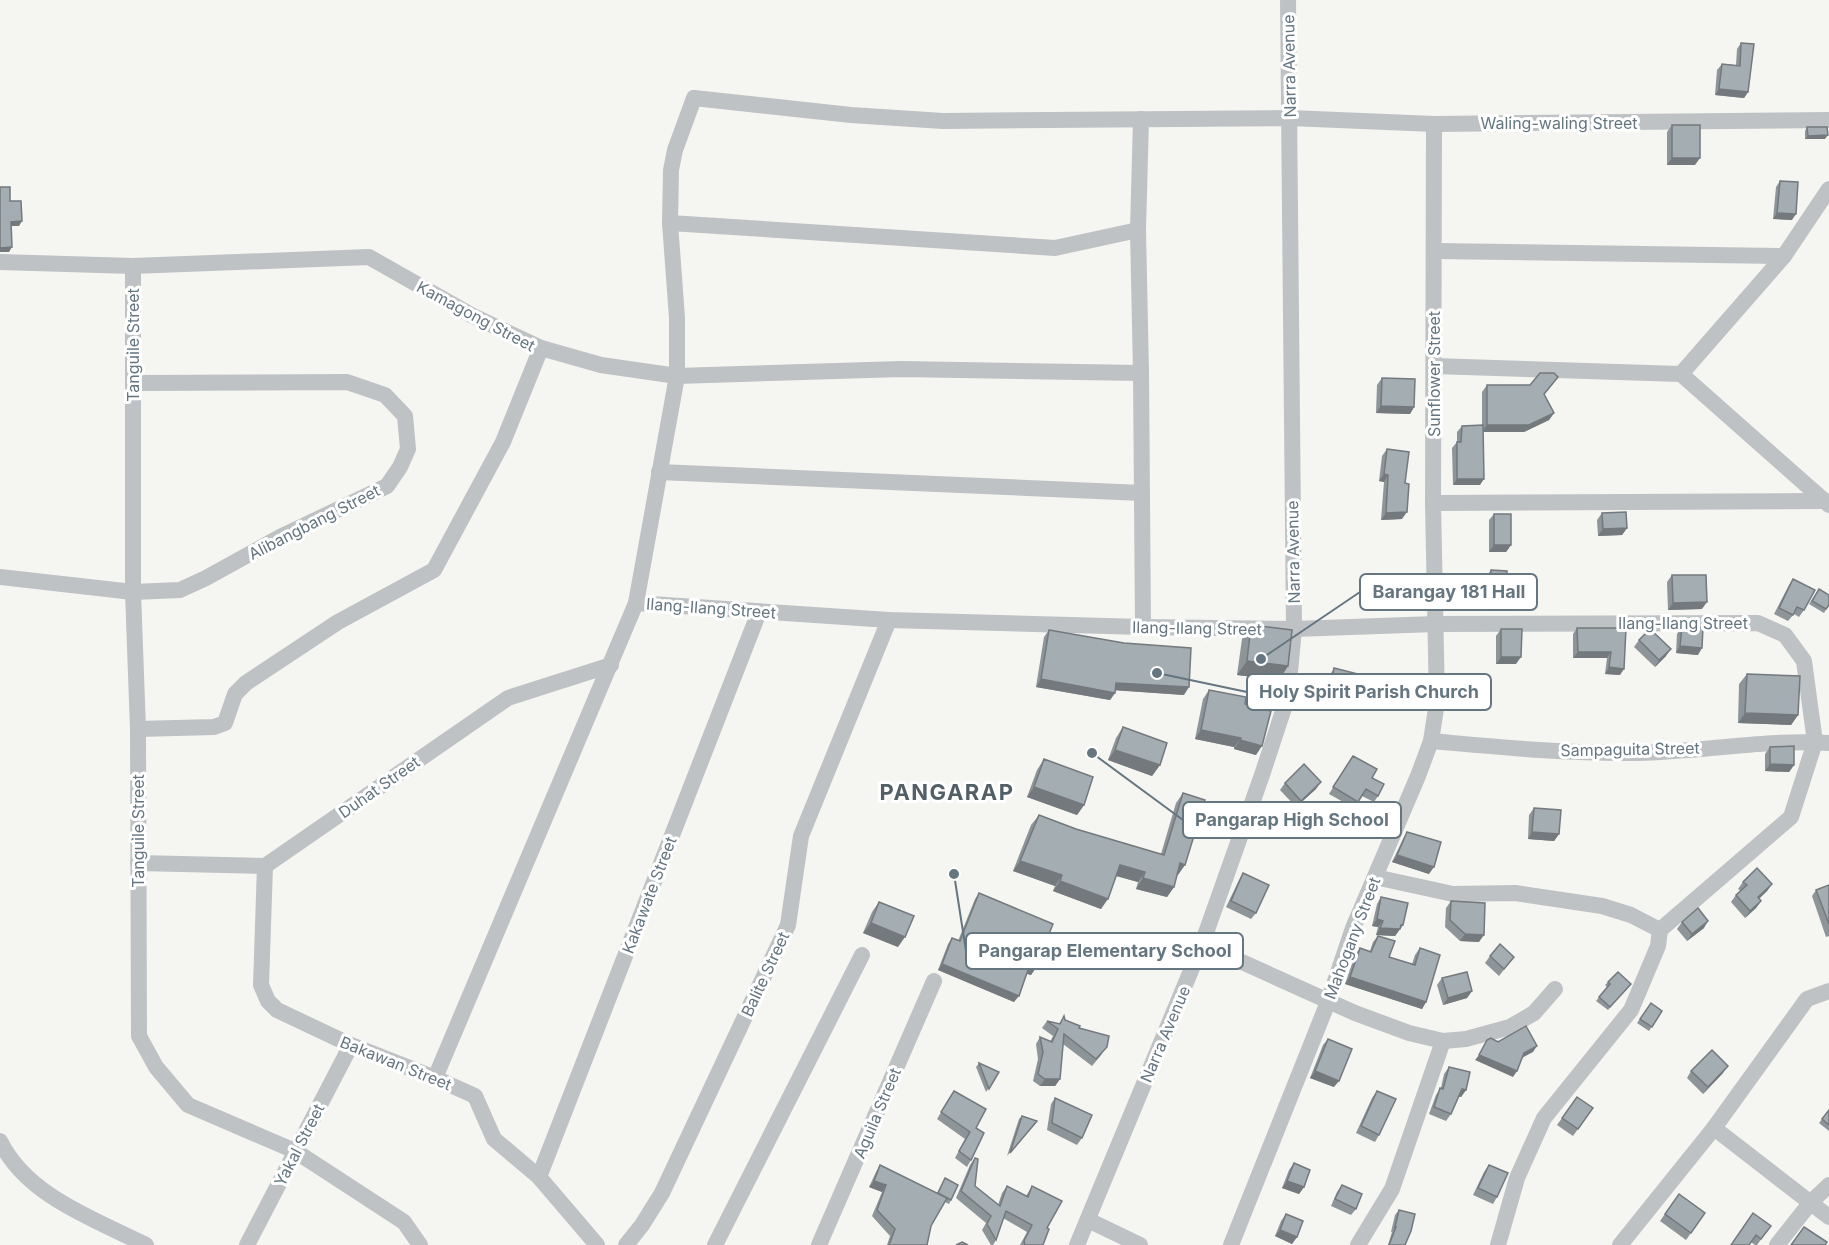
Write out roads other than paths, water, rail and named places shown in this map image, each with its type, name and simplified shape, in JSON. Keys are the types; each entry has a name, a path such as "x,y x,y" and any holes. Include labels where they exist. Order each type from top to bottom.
{"street":[{"name":"Narra Avenue","path":"1077,1245 1202,944 1284,708 1291,674 1294,629 1288,0"},
{"name":"Waling-waling Street","path":"670,223 671,170 675,150 694,98 851,115 943,121 1290,118 1434,124 1829,120"},
{"path":"1141,119 1138,230 1143,627"},
{"name":"Sunflower Street","path":"1434,124 1433,503 1436,624"},
{"path":"1681,374 1784,256 1829,189"},
{"path":"435,1078 636,603 677,376 677,318 670,223 1054,248 1138,230"},
{"path":"1435,251 1784,256"},
{"name":"Kamagong Street","path":"0,262 133,266 369,257 473,316 540,348 503,442 434,570 338,622 246,683 235,694 225,723 214,727 138,729"},
{"name":"Tanguile Street","path":"133,266 133,592 138,729 139,1036 156,1067 188,1105 295,1151 404,1222 420,1245"},
{"path":"540,348 600,365 677,376 901,369 1141,373"},
{"path":"1434,366 1681,374 1827,503"},
{"name":"Alibangbang Street","path":"0,577 133,592 180,590 280,537 387,486 400,468 408,449 405,416 385,395 346,382 133,383"},
{"path":"659,472 1142,493"},
{"path":"1433,503 1827,503"},
{"name":"Ilang-Ilang Street","path":"636,603 889,620 1143,627 1294,629 1436,624 1758,623 1785,635 1804,661 1822,742"},
{"name":"Kakawate Street","path":"539,1178 759,612"},
{"name":"Balite Street","path":"626,1245 642,1225 662,1192 788,925 801,836 889,620"},
{"name":"Mahogany Street","path":"1231,1245 1328,1002 1353,928 1431,741 1437,702 1436,624"},
{"name":"Duhat Street","path":"265,866 508,698 611,665"},
{"name":"Sampaguita Street","path":"1431,741 1561,751 1637,753 1822,742"},
{"path":"1498,1245 1517,1178 1544,1118 1631,1010 1658,946 1660,930 1791,817 1822,742"},
{"path":"138,863 265,866"},
{"name":"Bakawan Street","path":"265,866 261,985 268,1001 277,1010 351,1045 475,1096 494,1139 539,1178 597,1245"},
{"path":"1375,877 1453,894 1515,893 1602,906 1632,915 1660,930"},
{"path":"1202,944 1328,1002 1409,1033 1443,1041 1466,1039 1510,1027 1534,1013 1555,989"},
{"path":"715,1245 862,955"},
{"name":"Aguila Street","path":"819,1245 934,981"},
{"path":"1620,1245 1714,1128 1807,999 1829,991"},
{"path":"1358,1245 1392,1189 1443,1041"},
{"name":"Yakal Street","path":"247,1245 351,1045"},
{"path":"1714,1128 1829,1217"},
{"path":"0,1141 16,1167 44,1190 75,1209 146,1245"},
{"path":"1778,1245 1811,1202 1829,1185"},
{"path":"1088,1220 1140,1245"}],"place":[{"name":"Barangay 181 Hall","path":"1261,659"},
{"name":"Holy Spirit Parish Church","path":"1157,673"},
{"name":"Pangarap High School","path":"1092,753"},
{"name":"Pangarap Elementary School","path":"954,874"}],"district":[{"name":"PANGARAP","path":"947,792"}]}
